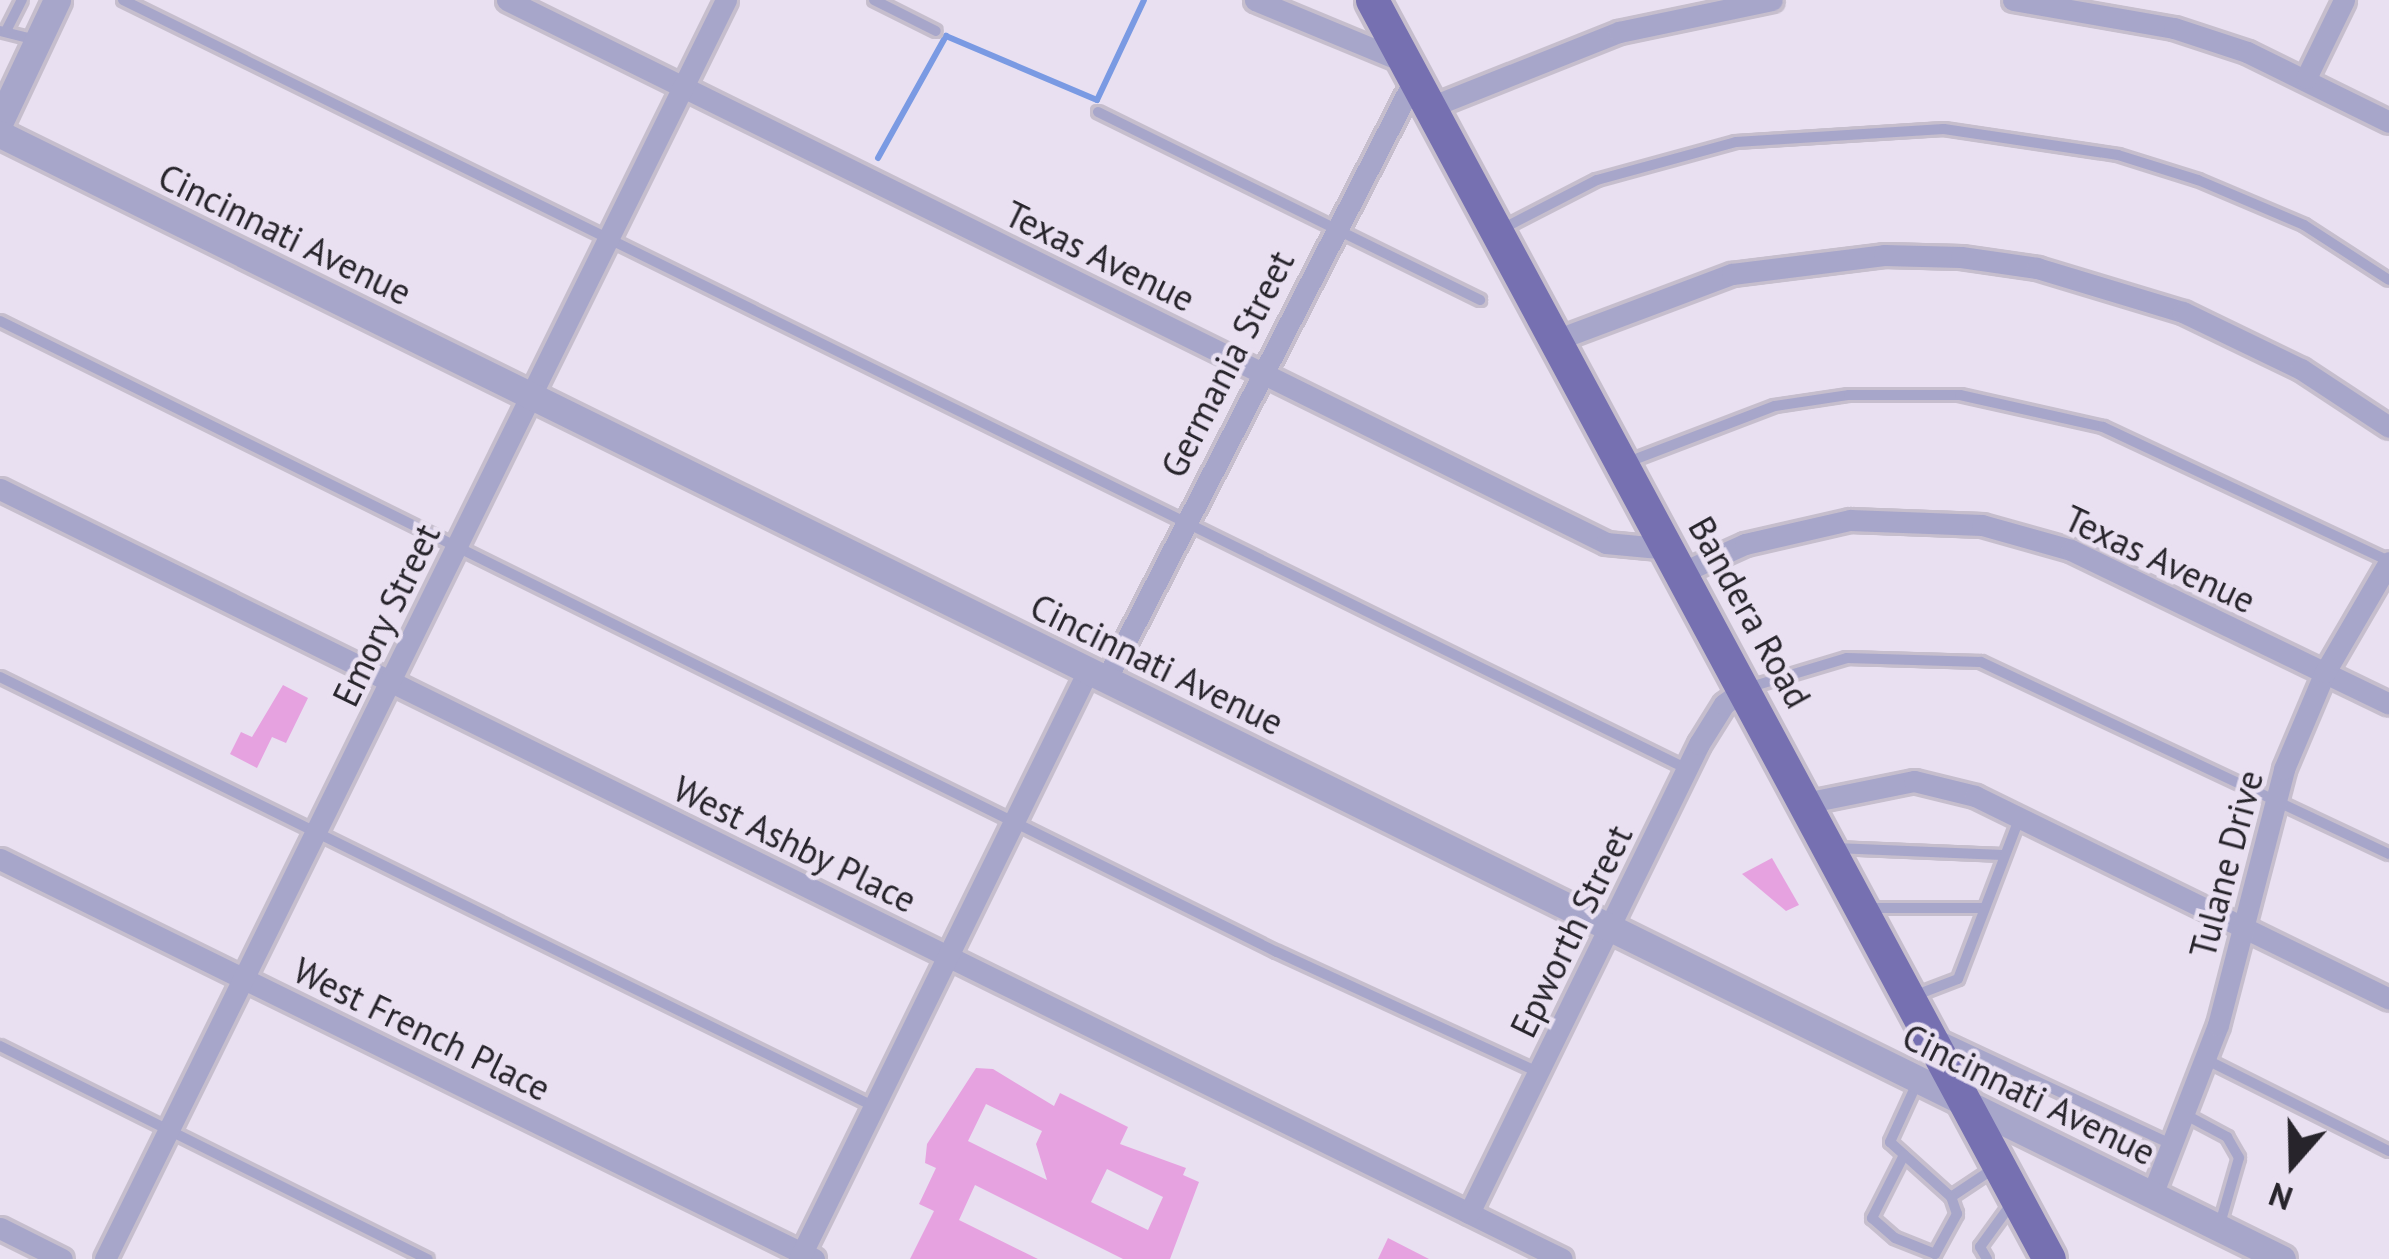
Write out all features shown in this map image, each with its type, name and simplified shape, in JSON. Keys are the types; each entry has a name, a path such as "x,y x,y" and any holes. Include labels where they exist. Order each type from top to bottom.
{"main road":[{"name":"Bandera Road","path":"1373,2 1810,802 2049,1259"}],"street":[{"path":"0,121 9,81 38,41 57,0"},
{"name":"Texas Avenue","path":"507,0 1606,542 1677,560 1850,520 1982,525 2072,550 2389,704"},
{"name":"Emory Street","path":"105,1259 726,0"},
{"path":"1255,0 1414,84 1618,32 1772,0"},
{"path":"2013,0 2174,28 2306,78 2389,122"},
{"path":"2306,78 2344,0"},
{"name":"Germania Street","path":"805,1257 873,1106 1015,819 1186,521 1334,225 1414,84"},
{"name":"Cincinnati Avenue","path":"0,134 2282,1259"},
{"path":"1556,340 1732,274 1846,258 1960,257 2037,268 2183,312 2301,368 2389,428"},
{"name":"West Ashby Place","path":"0,489 1562,1259"},
{"name":"Tulane Drive","path":"2152,1195 2207,1060 2276,797 2324,672 2389,561"},
{"name":"Epworth Street","path":"1468,1213 1687,769 1716,716 1747,688"},
{"path":"1810,802 1914,781 2020,816 2389,999"},
{"name":"West French Place","path":"0,859 805,1257"},
{"path":"0,1228 62,1259"}],"lane":[{"path":"22,0 3,31 38,41"},
{"path":"123,0 1687,769"},
{"path":"874,0 936,31"},
{"path":"1098,112 1480,300"},
{"path":"1496,232 1597,180 1736,142 1944,129 2118,155 2198,180 2304,225 2389,280"},
{"path":"0,321 1277,952 1538,1072"},
{"path":"1624,464 1719,421 1775,406 1850,395 1960,395 2103,427 2389,561"},
{"path":"1747,688 1846,658 1981,662 2389,854"},
{"path":"0,677 873,1106"},
{"path":"1910,998 1958,979 2020,816"},
{"path":"1834,848 2003,855"},
{"path":"1864,908 1984,908"},
{"path":"1927,1030 2174,1146"},
{"path":"0,1046 428,1259"},
{"path":"2207,1060 2389,1151"},
{"path":"1904,1155 1873,1218 1895,1238 1935,1254 1957,1214 1951,1197 1890,1142 1918,1080"},
{"path":"2186,1115 2227,1137 2239,1158 2239,1180 2218,1227"},
{"path":"1951,1197 1998,1165"},
{"path":"1987,1259 1980,1247 2016,1198"}],"building":[{"path":"283,685 308,698 286,743 272,737 257,768 230,754 241,732 252,737"},
{"path":"1772,858 1799,905 1786,911 1742,874"},
{"path":"976,1068 993,1069 1054,1106 1060,1093 1128,1127 1120,1144 1186,1168 1183,1175 1199,1182 1170,1259 1123,1259 975,1185 959,1220 1038,1259 910,1259 934,1211 919,1204 936,1168 925,1163 927,1144","holes":["986,1104 1042,1131 1036,1144 1047,1180 968,1141","1107,1169 1163,1197 1148,1230 1091,1202"]},
{"path":"1388,1238 1429,1259 1378,1259"}],"waterway":[{"path":"878,158 946,36 1097,100 1144,0"}]}
